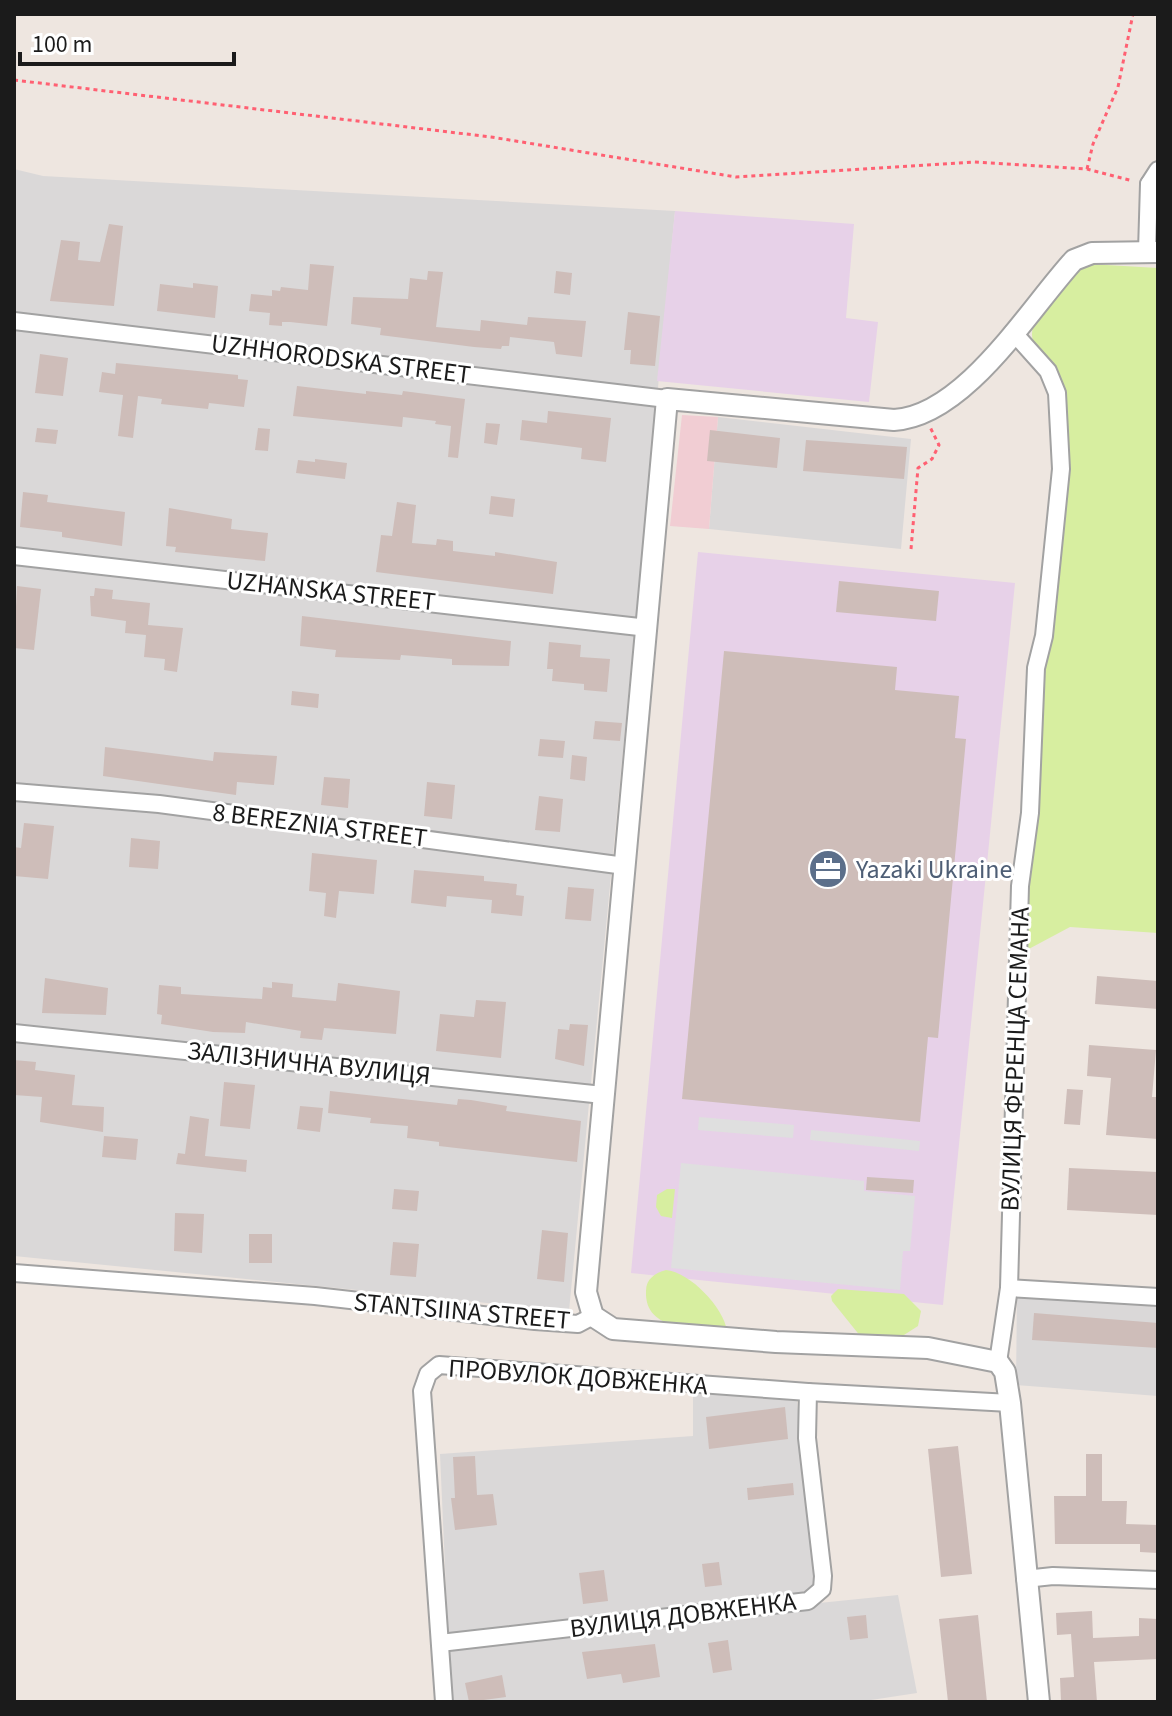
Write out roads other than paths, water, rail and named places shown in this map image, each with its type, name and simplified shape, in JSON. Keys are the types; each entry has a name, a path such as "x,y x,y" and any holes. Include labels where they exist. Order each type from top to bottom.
{"street":[{"path":"593,1316 586,1292 667,399 894,420 916,419 931,411 972,377 1074,260 1092,253 1152,251 1155,179"},
{"name":"UZHHORODSKA STREET","path":"14,321 667,399"},
{"name":"ВУЛИЦЯ ФЕРЕНЦА СЕМАНА","path":"1013,332 1048,371 1057,393 1061,469 1044,636 1036,668 1030,813 1020,886 1009,1288 998,1362 1005,1372 1010,1403 1039,1702"},
{"name":"UZHANSKA STREET","path":"14,556 648,628"},
{"name":"8 BEREZNIA STREET","path":"14,792 159,804 625,866"},
{"name":"ЗАЛІЗНИЧНА ВУЛИЦЯ","path":"14,1033 603,1095"},
{"name":"STANTSIINA STREET","path":"14,1273 273,1292 535,1321 578,1324 593,1316 604,1326 636,1332 928,1348 998,1362"},
{"path":"1009,1288 1049,1288 1158,1297"},
{"name":"ПРОВУЛОК ДОВЖЕНКА","path":"444,1702 422,1391 428,1374 439,1365 808,1392 1010,1403"},
{"name":"ВУЛИЦЯ ДОВЖЕНКА","path":"440,1643 808,1601 822,1589 823,1576 807,1438 808,1392"},
{"path":"1025,1579 1053,1576 1158,1580"}],"place":[{"name":"Yazaki Ukraine","path":"828,869"}]}
